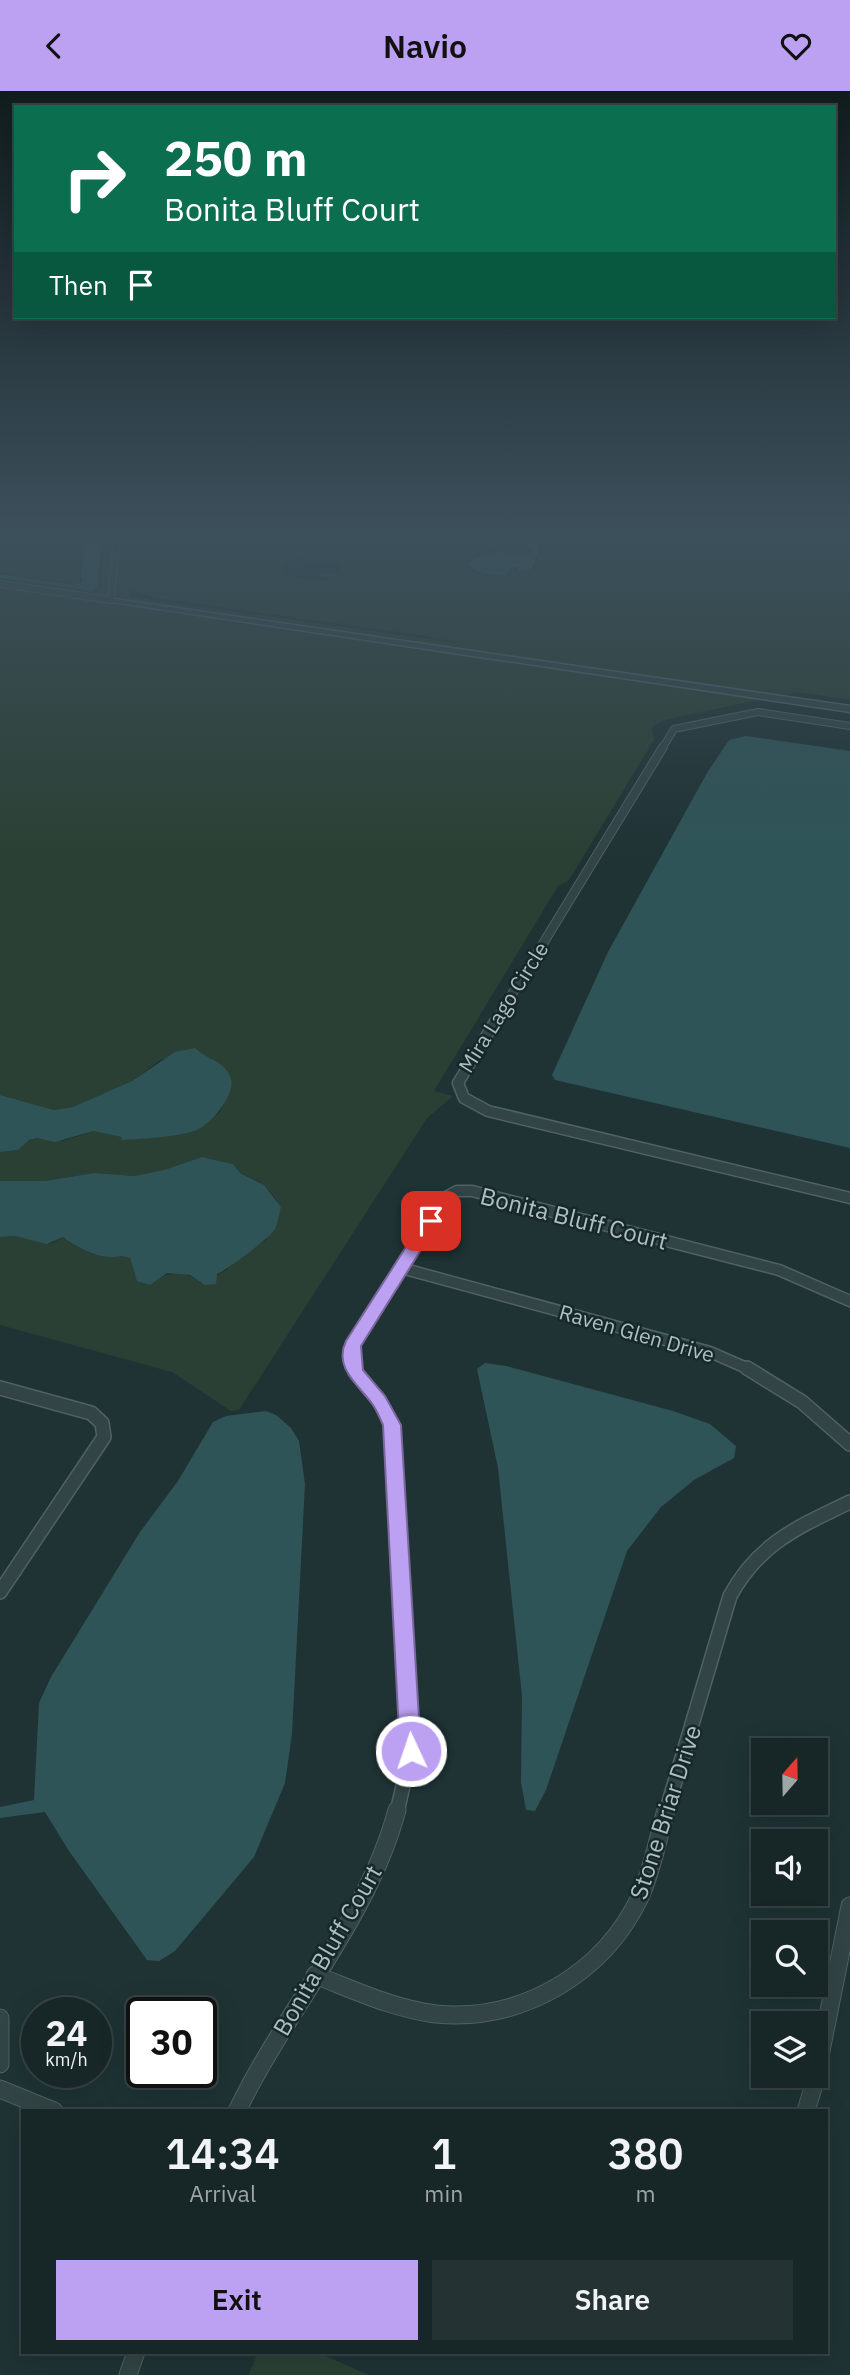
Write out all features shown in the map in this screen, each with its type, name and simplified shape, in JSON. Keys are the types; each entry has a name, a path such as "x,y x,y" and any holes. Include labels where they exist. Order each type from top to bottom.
{"street":[{"path":"386,641 850,709"},
{"name":"Mira Lago Circle","path":"850,726 758,712 674,729 459,1078 458,1087 467,1101 488,1111 850,1198"},
{"name":"Bonita Bluff Court","path":"238,2109 255,2069 370,1884 401,1798 411,1751 392,1425 379,1400 355,1372 352,1345 446,1197 457,1191 472,1191 779,1270 850,1301"},
{"name":"Raven Glen Drive","path":"401,1268 710,1352 748,1366 803,1400 850,1444"},
{"path":"0,1388 91,1413 102,1423 104,1437 0,1592"},
{"name":"Stone Briar Drive","path":"315,1975 373,1998 434,2013 496,2012 562,1987 602,1956 627,1924 641,1895 730,1596 741,1572 764,1547 850,1502"},
{"path":"807,2109 815,2081 850,1906"},
{"path":"0,2018 0,2064"},
{"path":"0,2088 49,2109"},
{"path":"128,2375 135,2354"}],"green space":[{"path":"0,641 374,641 768,698 664,720 652,727 654,740 569,880 558,886 434,1091 453,1096 427,1118 239,1410 231,1411 172,1372 0,1325 0,1237 15,1236 51,1244 63,1237 97,1255 130,1258 135,1275 150,1285 162,1277 176,1274 189,1276 201,1283 227,1270 237,1258 266,1240 281,1207 270,1191 258,1181 240,1173 233,1164 202,1157 164,1170 134,1176 94,1173 45,1181 0,1181 0,1152 18,1150 29,1140 37,1138 63,1141 93,1131 123,1137 122,1140 194,1132 220,1112 231,1089 212,1058 188,1049 159,1061 132,1081 73,1107 54,1110 0,1095"},
{"path":"399,641 441,641 465,644 448,641 850,641 850,700 797,692 778,696"},
{"path":"257,2354 321,2354 369,2375 249,2375"}],"water":[{"path":"746,736 850,751 850,1148 555,1080 552,1075 608,952 707,773 729,740"},
{"path":"195,1048 225,1068 231,1079 225,1102 198,1130 121,1140 122,1137 93,1131 55,1142 37,1138 29,1140 18,1150 0,1152 0,1095 54,1110 73,1107 132,1081 175,1052"},
{"path":"202,1157 233,1164 240,1173 264,1185 281,1207 275,1229 230,1267 217,1274 216,1284 205,1285 190,1275 167,1273 150,1285 137,1281 130,1258 98,1255 63,1237 47,1244 15,1236 0,1237 0,1181 45,1181 94,1173 134,1176 164,1170"},
{"path":"485,1363 506,1366 673,1411 710,1424 736,1446 734,1458 694,1480 661,1507 627,1551 546,1790 535,1811 526,1810 521,1782 522,1696 498,1468 477,1369"},
{"path":"266,1411 276,1415 291,1428 299,1441 305,1484 292,1734 285,1783 254,1857 175,1951 159,1961 147,1960 69,1851 45,1812 0,1818 0,1807 34,1800 39,1703 51,1677 140,1532 178,1481 213,1422 226,1416"}],"route":[{"path":"411,1751 392,1425 379,1400 355,1372 352,1345 431,1221"}]}
